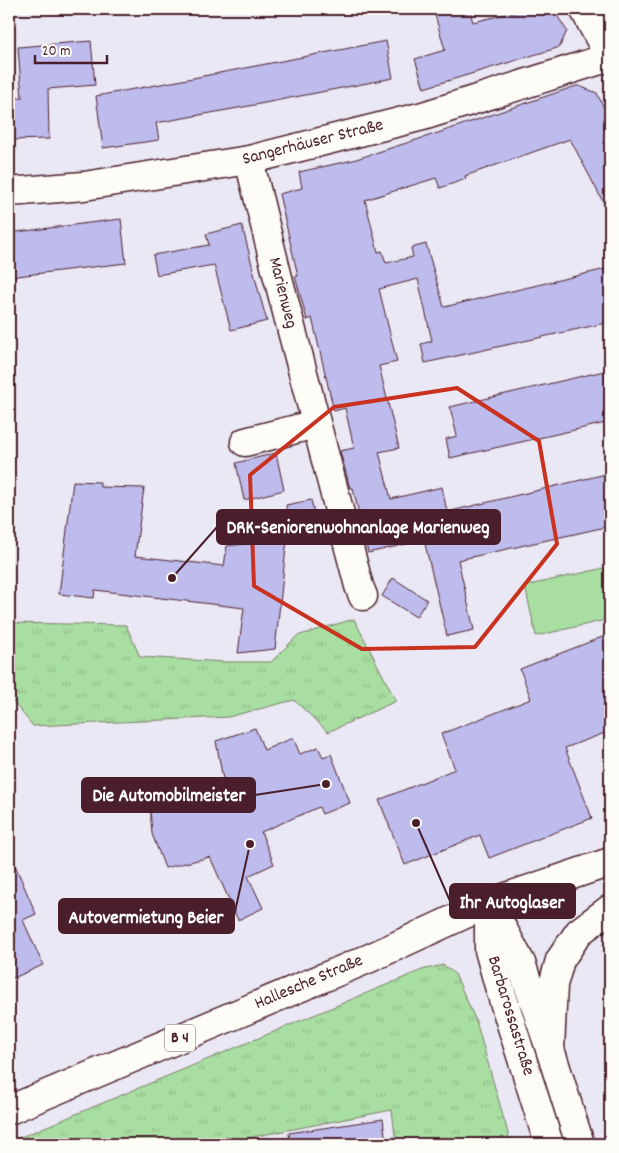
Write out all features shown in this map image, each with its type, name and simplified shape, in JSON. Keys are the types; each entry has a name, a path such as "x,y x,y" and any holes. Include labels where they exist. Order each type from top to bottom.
{"main road":[{"path":"584,9 610,58"},
{"name":"Sangerhäuser Straße","path":"9,192 84,186 249,160 423,116 610,58"},
{"name":"Marienweg","path":"249,160 276,274 359,586 364,596"},
{"path":"245,442 316,424"},
{"name":"Hallesche Straße","path":"9,1110 370,958 488,903 610,862"},
{"name":"Barbarossastraße","path":"488,903 521,963 580,1144"},
{"name":"Barbarossastraße","path":"488,903 489,950 549,1144"},
{"path":"550,1049 553,985 560,960 578,932 610,909"}],"highlighted area":[{"path":"457,388 539,441 557,544 475,647 362,649 254,586 250,475 334,407"}],"green space":[{"path":"604,568 610,597 610,619 536,636 525,586"},
{"path":"354,619 396,701 328,732 294,700 228,717 33,726 9,697 9,623 126,625 140,657 225,662 271,662 297,636"},
{"path":"443,965 455,974 476,1021 511,1144 396,1144 392,1110 221,1144 9,1144 9,1142 422,970"}],"building":[{"path":"456,9 469,9 473,22 528,9 553,9 567,31 560,46 557,48 424,88 415,59 445,50 435,15"},
{"path":"91,41 95,85 48,89 49,139 9,140 9,98 22,98 18,47"},
{"path":"386,41 393,78 156,123 159,140 103,148 96,96"},
{"path":"576,86 597,93 610,121 610,215 570,139 465,176 466,179 440,188 436,178 365,200 378,252 382,251 386,263 413,257 411,248 426,244 444,307 610,268 610,322 425,363 421,344 432,341 418,279 379,289 397,362 379,366 399,448 379,452 391,499 442,487 447,512 610,473 610,526 458,560 474,630 447,636 424,540 368,553 353,488 350,488 340,451 354,448 345,408 334,411 312,318 307,320 295,276 298,276 279,194 302,188 299,172 353,160"},
{"path":"121,219 126,263 9,277 9,233"},
{"path":"242,225 267,321 231,330 214,265 157,275 153,255 209,245 206,234"},
{"path":"604,371 610,400 610,422 450,458 446,439 457,436 450,407"},
{"path":"276,453 284,490 244,500 236,463"},
{"path":"73,481 100,482 100,487 144,488 135,556 224,566 227,546 287,539 275,649 238,653 244,608 95,590 94,598 59,594"},
{"path":"311,500 316,520 291,526 286,505"},
{"path":"393,578 427,600 416,617 382,596"},
{"path":"610,634 610,731 565,748 592,818 489,858 480,835 405,865 379,800 455,769 441,734 531,699 520,669"},
{"path":"255,728 264,750 293,738 300,754 318,747 323,757 331,754 350,803 322,814 319,807 261,832 274,864 248,876 263,908 238,920 210,857 165,868 152,834 149,798 226,796 216,741"},
{"path":"9,851 36,914 23,920 43,965 9,980"},
{"path":"383,1119 386,1144 290,1144 289,1133"}],"place":[{"name":"DRK-Seniorenwohnanlage Marienweg","path":"172,578"},
{"name":"Die Automobilmeister","path":"326,784"},
{"name":"Ihr Autoglaser","path":"416,823"},
{"name":"Autovermietung Beier","path":"250,844"}]}
